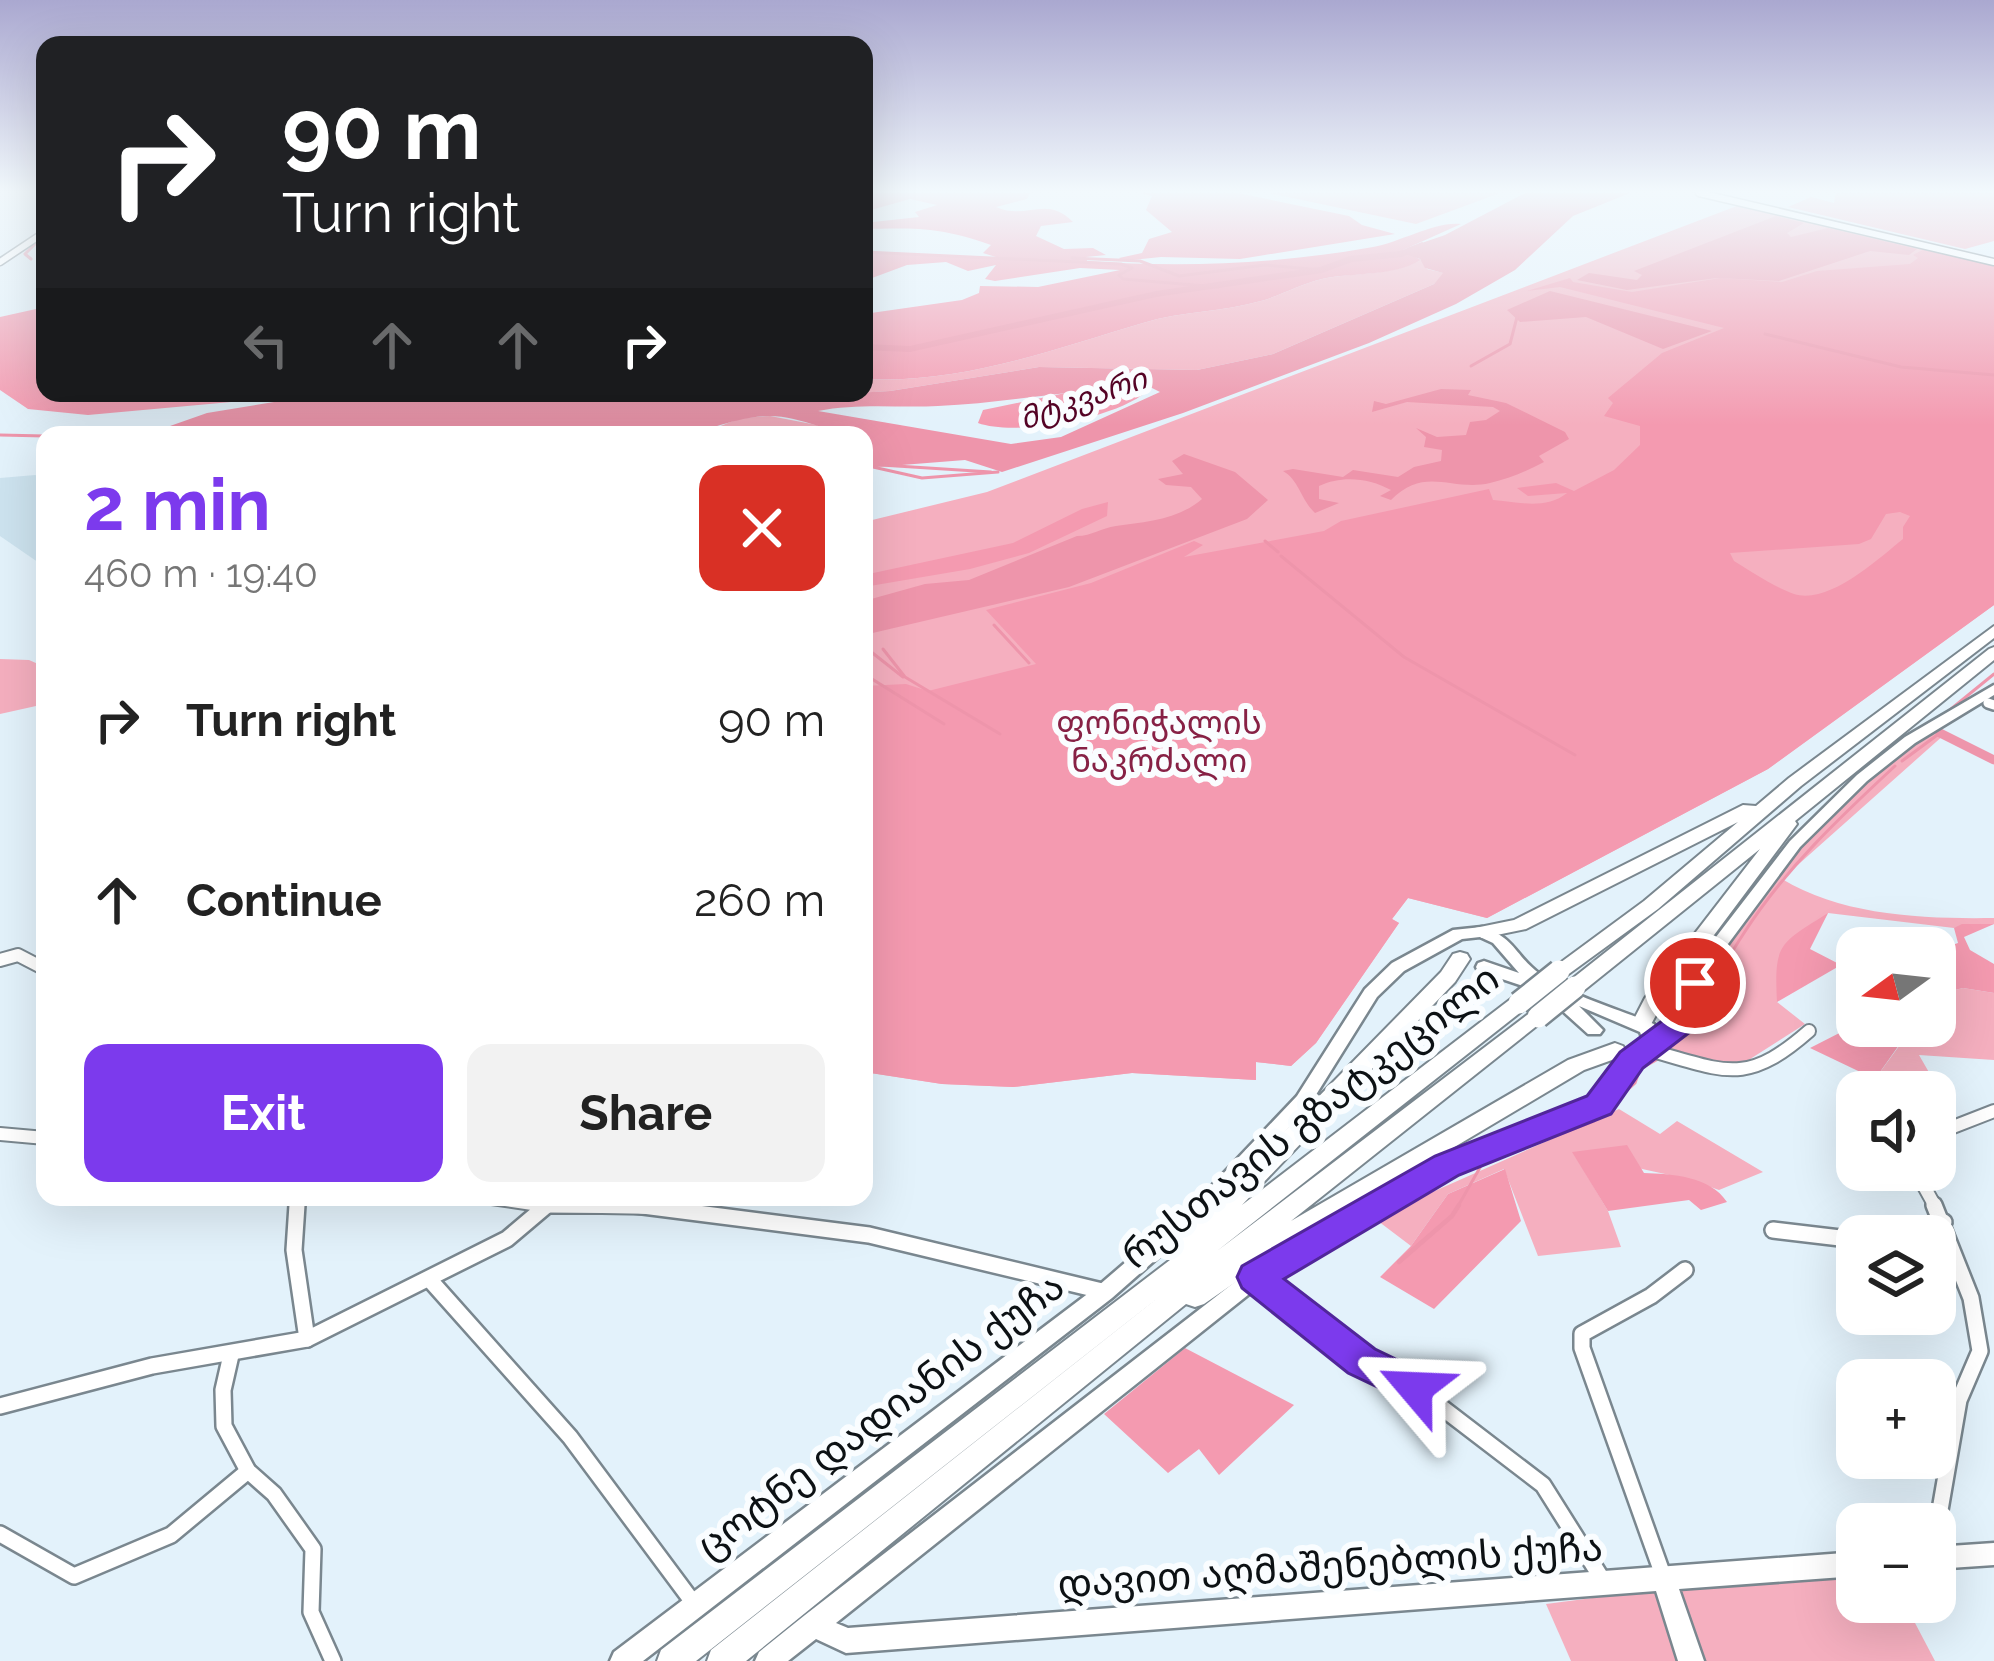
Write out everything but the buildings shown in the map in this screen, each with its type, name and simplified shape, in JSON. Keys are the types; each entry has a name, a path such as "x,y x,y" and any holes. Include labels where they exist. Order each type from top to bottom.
{"highway":[{"name":"რუსთავის გზატკეცილი","path":"722,1661 1153,1319 1567,979 1795,782 1994,631"},
{"name":"რუსთავის გზატკეცილი","path":"1567,979 1994,652"},
{"path":"1482,932 1520,926 1726,823 1795,782"},
{"path":"1153,1319 1576,1065 1637,1043 1711,925 1819,789"},
{"path":"1109,1304 1226,1210 1448,977 1457,952"},
{"name":"რუსთავის გზატკეცილი","path":"672,1661 1109,1304 1529,1010"}],"street":[{"path":"768,1661 1256,1277 1447,1165 1599,1105 1618,1083 1637,1043 1677,1025 1715,950 1795,844 1862,778 1910,740 1992,699"},
{"path":"1637,1043 1615,1014 1552,989 1499,939 1464,932 1457,952 1549,992 1594,1030 1738,1074 1784,1053 1809,1031"},
{"path":"1484,967 1502,963 1508,951"},
{"name":"ცოტნე დადიანის ქუჩა","path":"623,1661 1109,1304 1315,1085 1377,984 1415,959 1457,952"},
{"path":"0,960 18,956 36,965"},
{"path":"1594,1030 1599,1019 1615,1014"},
{"path":"1956,1126 1994,1111"},
{"path":"0,1134 36,1137"},
{"path":"296,1206 294,1250 307,1339"},
{"path":"0,1406 152,1366 307,1339 507,1239 545,1206"},
{"path":"647,1206 869,1235 1109,1304"},
{"path":"1773,1230 1836,1238"},
{"path":"1941,1503 1959,1400 1980,1351 1971,1298 1956,1256"},
{"path":"1685,1270 1651,1296 1582,1334 1582,1348 1691,1661"},
{"path":"1256,1277 1361,1361 1415,1388 1543,1485 1605,1584"},
{"path":"430,1280 491,1345 654,1546 695,1605"},
{"path":"230,1354 223,1390 224,1426 248,1471 274,1494 313,1549 311,1612 333,1661"},
{"path":"1976,1368 1994,1361"},
{"path":"0,1534 74,1576 171,1534 248,1471"},
{"path":"1956,1557 1994,1554"},
{"name":"დავით აღმაშენებლის ქუჩა","path":"814,1624 846,1641 1836,1566"}],"shaded area":[{"path":"1434,271 1514,271 1456,304 1369,343 1183,413 1002,472 965,460 873,467 873,426 819,426 769,416 716,426 170,426 207,413 274,402 873,402 873,392 1039,367 1197,370 1273,354 1434,284 1443,273","holes":["1125,388 1160,392 1061,437 1011,444 818,411 965,404"]},
{"path":"1634,271 1811,271 1779,281 1717,278 1627,290 1577,280 1589,273 1637,280 1642,275"},
{"path":"1550,291 1712,331 1663,349 1586,317 1520,322 1507,310"},
{"path":"1441,389 1471,390 1468,395 1506,403 1565,432 1569,439 1539,456 1544,462 1490,483 1415,484 1391,500 1380,496 1391,490 1374,483 1346,479 1328,483 1319,486 1319,499 1339,503 1315,513 1283,471 1343,477 1353,470 1398,477 1414,467 1441,461 1442,450 1424,447 1426,437 1416,428 1437,437 1466,435 1470,422 1486,420 1500,411 1407,402 1372,412 1374,401 1386,404"},
{"path":"1184,454 1235,472 1268,500 1247,519 1069,587 873,633 873,598 925,584 969,580 1077,536 1160,519 1193,506 1202,499 1191,487 1166,485 1158,479 1183,474 1172,461"},
{"path":"36,475 36,561 0,536 0,478"}],"green space":[{"path":"992,271 1064,271 995,281 985,279"},
{"path":"1118,271 1386,271 1322,279 1261,301 1157,319 971,371 873,379 873,313 962,300 979,293 980,286 1038,287"},
{"path":"1388,271 1444,273 1434,284 1273,354 1197,370 1039,367 873,392 873,379 971,371 1157,319 1261,301 1322,279"},
{"name":"ფონიჭალის ნაკრძალი","path":"1568,271 1994,271 1994,605 1768,769 1487,918 1408,898 1392,919 1399,923 1316,1043 1291,1066 1256,1062 1256,1080 1132,1073 1013,1087 942,1084 873,1073 873,520 987,492"},
{"name":"ფონიჭალის ნაკრძალი","path":"1817,271 1994,271 1994,605 1768,769 1487,918 1408,898 1392,919 1399,923 1316,1043 1291,1066 1256,1062 1256,1080 1132,1073 1013,1087 942,1084 873,1073 873,686 906,684 928,691 1036,664 986,610 1091,583 1194,541 1203,545 1184,557 1324,531 1341,521 1489,489 1493,500 1550,502 1567,493 1528,496 1517,488 1556,483 1574,491 1614,470 1640,445 1640,426 1604,416 1613,403 1608,398 1662,353 1724,328 1560,287 1527,291 1570,278 1632,292 1720,278 1782,282","holes":["1886,514 1910,516 1903,539 1867,568 1837,587 1808,596 1763,579 1734,561 1730,553 1859,544 1871,539"]},
{"path":"36,309 36,402 230,402 88,415 28,409 0,390 0,317"},
{"path":"1075,391 1147,391 1114,409 1066,422 1016,428 978,423 983,410"},
{"path":"770,416 819,426 721,426 740,418"},
{"path":"1108,502 1107,516 1029,553 970,569 873,585 873,573 1013,543 1082,509"},
{"path":"0,659 36,663 36,706 0,714"},
{"path":"1937,728 1994,759 1945,734 1782,879 1857,908 1912,916 1994,918 1994,924 1956,928 1828,913 1777,1002 1805,1024 1736,1068 1660,1049 1688,1016 1709,972 1782,869 1839,807"},
{"path":"1828,913 1810,949 1836,962 1836,968 1777,1002 1779,956 1799,932"},
{"path":"1994,924 1964,937 1970,950 1994,964 1994,993 1956,990 1956,927"},
{"path":"1956,990 1994,993 1994,1060 1919,1055 1928,1071 1881,1071 1898,1047 1956,1047"},
{"path":"1836,1035 1836,1047 1898,1047 1881,1071 1858,1071 1810,1048"},
{"path":"1619,1109 1660,1134 1677,1121 1763,1172 1719,1190 1573,1152 1608,1211 1621,1247 1538,1256 1504,1169 1448,1194 1411,1246 1374,1218"},
{"path":"1627,1145 1644,1173 1701,1182 1727,1202 1701,1210 1689,1200 1608,1211 1572,1152"},
{"path":"1505,1169 1521,1221 1434,1309 1380,1277 1411,1246 1448,1194"},
{"path":"1185,1348 1294,1405 1219,1475 1199,1449 1168,1473 1104,1414"},
{"path":"1836,1569 1836,1623 1915,1623 1935,1661 1703,1661 1676,1584"},
{"path":"1654,1590 1678,1661 1571,1661 1546,1604"}],"waterway":[{"path":"1127,271 1119,275 1123,279 1218,287"},
{"path":"1165,271 1179,276 1222,271"},
{"path":"873,347 910,349 1156,294 1318,271"},
{"path":"1471,366 1510,344 1517,317"},
{"path":"1765,334 1901,367 1994,375"},
{"path":"0,435 36,436"},
{"path":"881,465 991,472"},
{"path":"873,467 922,478 998,472"},
{"path":"1265,541 1278,552"},
{"path":"1281,556 1404,657 1575,755"},
{"path":"994,625 1029,663"},
{"path":"883,649 905,677 1000,734"},
{"path":"873,653 903,677"},
{"path":"1951,709 1994,674"},
{"path":"873,680 944,724"},
{"path":"1902,761 1940,733"},
{"path":"1940,733 1994,760"},
{"path":"1665,1048 1699,1007 1777,887 1895,766"},
{"path":"1457,1208 1482,1164 1594,1121 1635,1083 1640,1069 1658,1059"},
{"path":"1399,1262 1459,1205"}],"route":[{"path":"1415,1388 1361,1361 1256,1277 1447,1165 1599,1105 1631,1060 1679,1024 1695,983"}],"water label":[{"name":"მტკვარი","path":"1083,399"}]}
